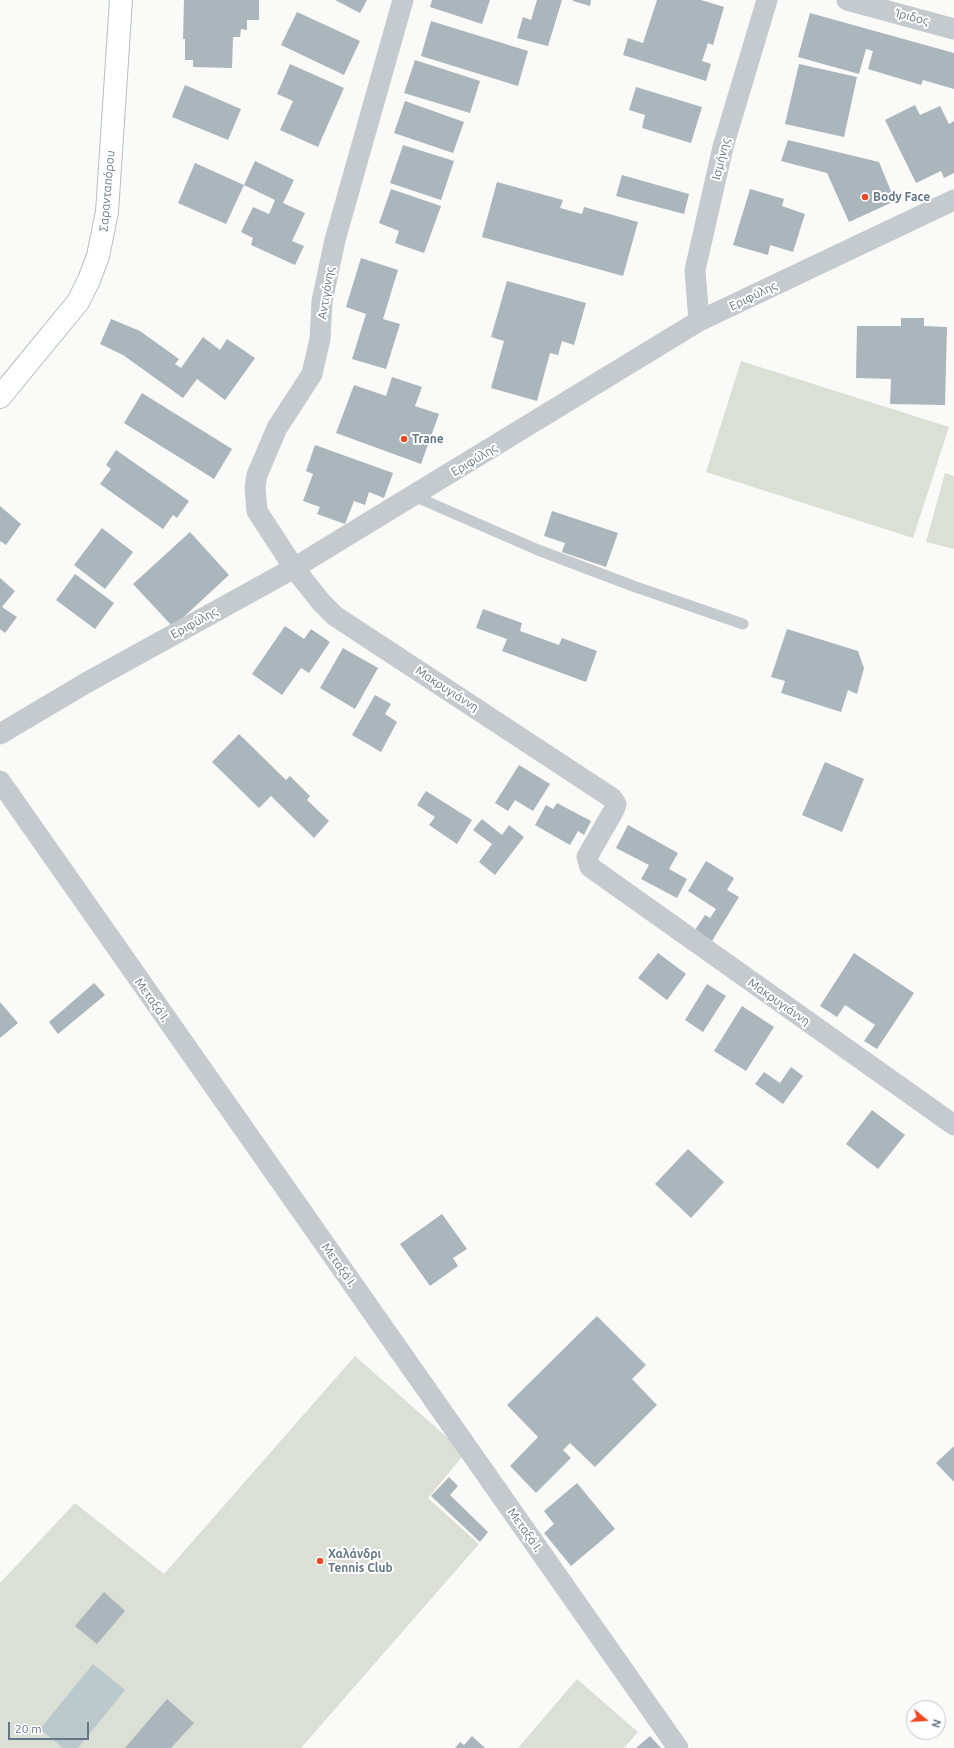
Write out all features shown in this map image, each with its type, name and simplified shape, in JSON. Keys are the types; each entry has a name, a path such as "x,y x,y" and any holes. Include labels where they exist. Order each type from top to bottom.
{"street":[{"name":"Σαρανταπόρου","path":"0,397 78,302 90,280 98,256 107,212 121,0"},
{"name":"Αντιγόνης","path":"294,568 257,511 255,488 256,475 277,428 312,374 320,339 322,302 335,240 403,0"},
{"name":"Ισμήνης","path":"699,322 695,270 723,147 767,0"},
{"name":"Ίριδος","path":"847,0 954,29"},
{"name":"Εριφύλης","path":"0,734 86,683 294,568 699,322 954,200"},
{"name":"Μακρυγιάννη","path":"294,568 321,602 335,616 612,798 616,804 614,810 587,857 590,867 954,1125"},
{"name":"Μεταξά Ι.","path":"0,781 678,1748"}],"lane":[{"path":"414,496 538,550 633,586 743,624"}],"shaded area":[{"path":"741,361 949,427 913,538 706,472"},
{"path":"945,473 954,476 954,549 926,542"},
{"name":"Χαλάνδρι Tennis Club","path":"355,1356 465,1453 428,1498 479,1544 301,1748 0,1748 0,1583 75,1503 164,1574"},
{"path":"93,1664 125,1690 78,1748 63,1748 40,1729"},
{"path":"577,1679 638,1732 624,1748 518,1748"}],"building":[{"path":"184,0 259,0 259,20 247,20 247,30 241,29 240,37 233,37 232,68 193,67 193,60 185,60 185,39 183,39"},
{"path":"335,0 367,0 360,13"},
{"path":"432,0 490,0 482,24 430,7"},
{"path":"537,0 562,0 548,46 517,38 523,17 531,20"},
{"path":"591,0 590,6 573,1"},
{"path":"657,0 701,0 724,7 713,45 708,43 702,61 711,64 706,81 623,55 628,38 643,43"},
{"path":"297,12 360,41 344,75 281,45"},
{"path":"810,13 954,53 954,89 923,80 921,85 868,69 873,51 866,49 859,74 798,57"},
{"path":"431,21 528,51 518,86 421,56"},
{"path":"415,60 480,81 470,113 404,93"},
{"path":"290,64 344,88 318,147 280,130 293,101 277,94"},
{"path":"799,64 857,77 844,137 785,124"},
{"path":"185,85 241,109 228,140 172,117"},
{"path":"636,87 702,107 691,143 642,128 645,115 629,110"},
{"path":"405,101 464,122 453,153 394,133"},
{"path":"915,105 920,115 940,106 949,124 954,121 954,173 944,178 941,171 916,183 885,120"},
{"path":"788,140 879,162 895,201 849,222 827,173 781,161"},
{"path":"403,145 454,161 441,200 390,183"},
{"path":"255,161 294,180 283,203 305,213 292,241 304,246 295,265 251,245 253,238 241,232 253,207 269,214 275,200 244,185"},
{"path":"195,163 244,185 226,224 178,203"},
{"path":"622,175 689,194 684,214 616,196"},
{"path":"497,182 563,200 560,208 582,214 584,207 638,222 623,276 482,237"},
{"path":"391,189 441,206 424,253 395,243 399,231 379,223"},
{"path":"750,189 784,199 782,206 805,214 793,252 770,245 768,255 733,245"},
{"path":"361,258 398,270 383,319 400,324 386,369 352,359 366,314 346,307"},
{"path":"507,281 586,303 574,345 562,341 558,355 550,353 537,401 491,388 504,341 491,337"},
{"path":"901,318 924,318 924,326 947,327 945,405 890,404 891,379 856,378 857,326 901,326"},
{"path":"111,319 140,331 179,359 175,364 181,368 203,337 220,350 227,339 255,358 225,400 197,379 183,398 123,355 100,344"},
{"path":"392,377 422,387 415,406 439,414 421,464 336,433 354,385 386,396"},
{"path":"142,393 232,449 214,479 124,423"},
{"path":"315,445 393,473 384,498 369,492 365,505 354,501 345,524 317,514 320,507 303,501 313,474 306,471"},
{"path":"116,450 189,501 177,518 173,515 163,529 100,484 111,469 106,465"},
{"path":"0,506 21,524 6,545 0,541"},
{"path":"552,511 618,533 606,567 562,552 565,543 544,536"},
{"path":"102,528 133,552 105,589 74,565"},
{"path":"190,532 229,575 173,627 133,584"},
{"path":"75,574 114,603 95,629 56,600"},
{"path":"0,578 15,591 2,607 17,617 5,633 0,629"},
{"path":"483,609 522,623 520,631 559,645 562,638 597,651 586,682 502,651 507,639 476,628"},
{"path":"285,626 304,639 311,629 330,642 309,673 301,668 282,695 252,674"},
{"path":"787,629 858,651 864,668 857,694 848,690 841,712 781,693 785,681 771,677"},
{"path":"343,648 378,668 355,709 320,688"},
{"path":"375,695 391,704 385,714 397,722 381,752 352,735"},
{"path":"239,734 286,780 290,776 310,796 307,800 329,821 314,838 271,796 259,808 212,762"},
{"path":"825,762 864,779 842,832 802,815"},
{"path":"519,765 550,784 533,811 515,800 508,811 495,803"},
{"path":"426,791 472,820 457,844 429,825 435,817 417,805"},
{"path":"557,803 591,821 584,835 578,831 570,845 535,825 546,805 553,809"},
{"path":"482,819 502,835 509,825 524,837 495,875 479,862 492,844 473,830"},
{"path":"628,825 678,853 669,869 687,879 677,898 641,879 649,865 616,848"},
{"path":"706,861 734,878 727,890 739,897 712,941 695,930 705,915 710,918 716,909 688,891"},
{"path":"658,953 686,974 667,1000 638,978"},
{"path":"854,953 914,993 877,1049 864,1041 875,1025 845,1005 837,1017 820,1006"},
{"path":"94,983 105,995 58,1034 49,1022"},
{"path":"707,984 726,996 703,1032 685,1020"},
{"path":"0,1002 18,1023 0,1038"},
{"path":"742,1006 774,1027 746,1071 714,1051"},
{"path":"791,1067 803,1076 783,1104 755,1084 764,1072 780,1083"},
{"path":"872,1110 905,1135 878,1169 846,1144"},
{"path":"688,1149 724,1182 691,1218 655,1184"},
{"path":"442,1214 467,1249 453,1258 458,1266 430,1286 400,1244"},
{"path":"597,1316 646,1365 632,1379 657,1405 595,1467 570,1443 563,1450 571,1458 536,1493 510,1466 538,1437 507,1405"},
{"path":"954,1446 954,1482 936,1463"},
{"path":"449,1477 458,1486 450,1495 488,1532 480,1542 431,1496"},
{"path":"577,1483 615,1529 571,1566 544,1533 554,1524 544,1511"},
{"path":"104,1592 125,1611 97,1644 75,1626"},
{"path":"167,1699 194,1723 171,1748 125,1748"},
{"path":"472,1736 485,1748 455,1748 460,1742 464,1745"},
{"path":"650,1736 661,1748 636,1748"}],"place":[{"name":"Body Face","path":"865,197"},
{"name":"Trane","path":"404,439"},
{"name":"Χαλάνδρι Tennis Club","path":"320,1561"}]}
